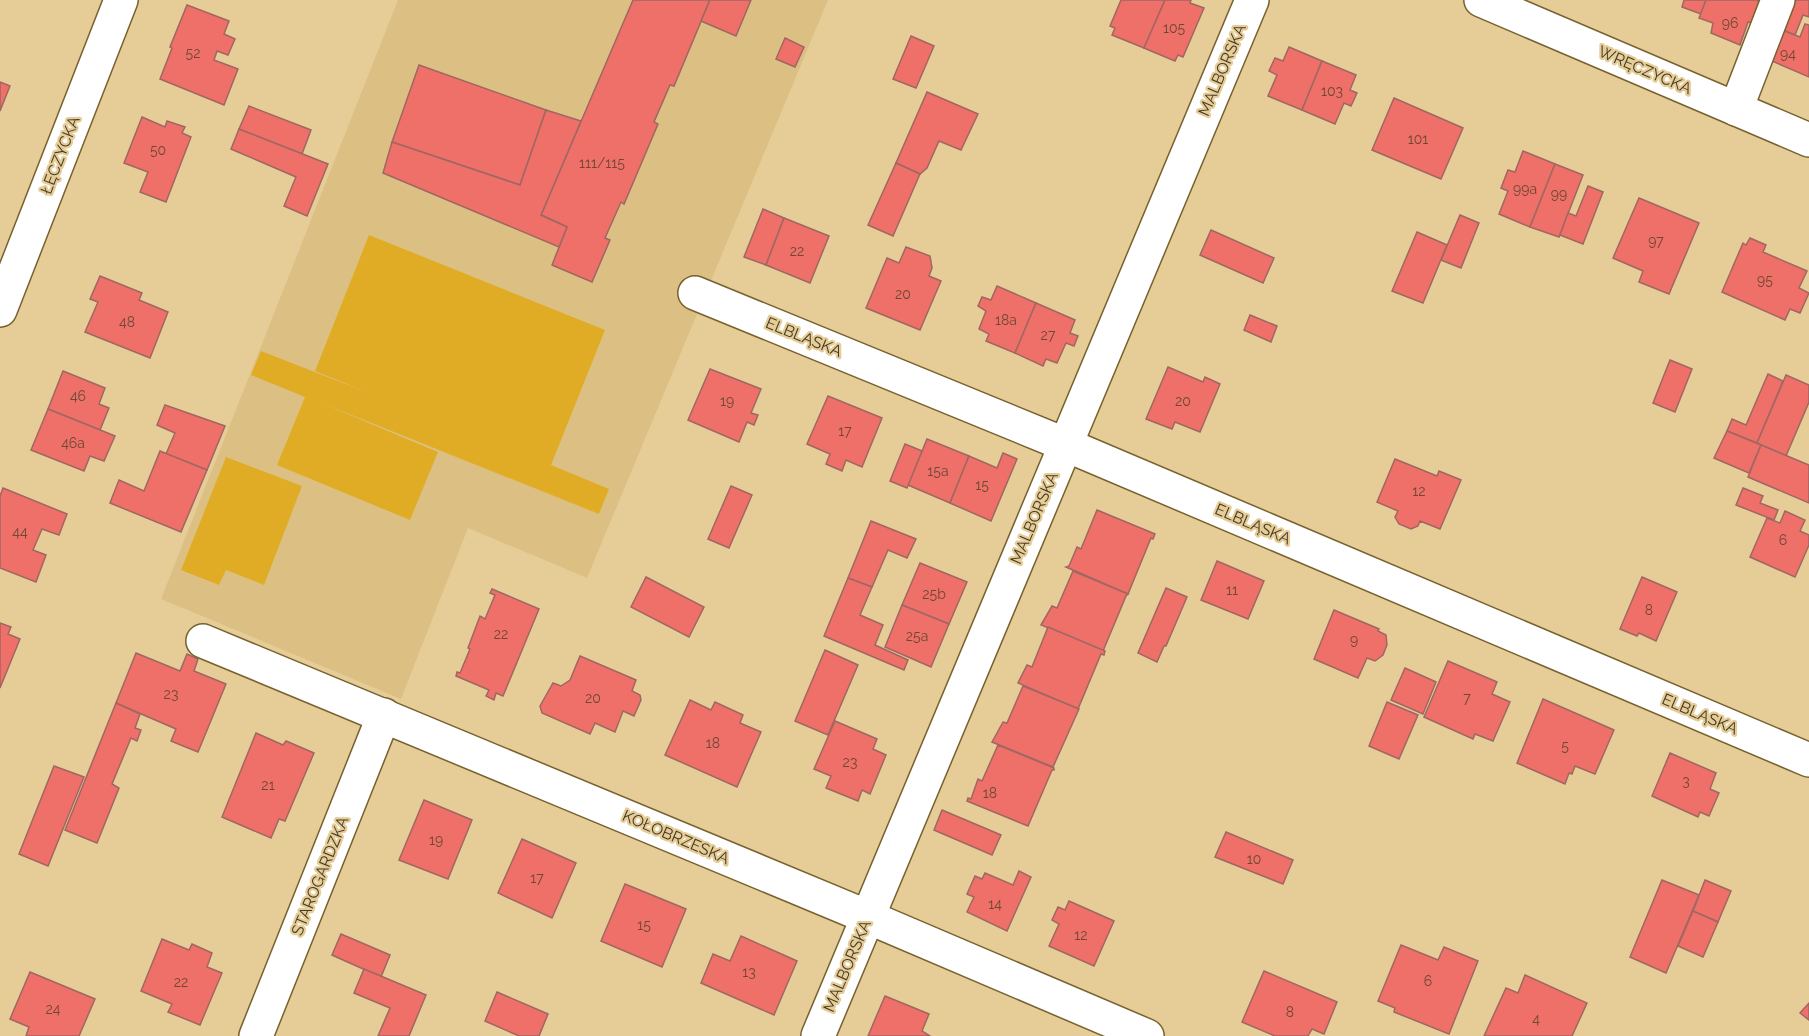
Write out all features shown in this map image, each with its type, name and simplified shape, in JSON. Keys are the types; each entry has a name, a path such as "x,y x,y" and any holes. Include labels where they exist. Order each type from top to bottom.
{"street":[{"name":"ŁĘCZYCKA","path":"0,310 121,0"},
{"name":"MALBORSKA","path":"818,1036 1064,444 1252,0"},
{"name":"WRĘCZYCKA","path":"1481,0 1809,140"},
{"path":"1736,109 1778,0"},
{"name":"ELBLĄSKA","path":"695,293 1064,444 1809,760"},
{"name":"KOŁOBRZESKA","path":"203,641 868,917 1148,1036"},
{"name":"STAROGARDZKA","path":"256,1036 384,715"}],"shaded area":[{"path":"398,0 828,0 587,578 468,528 401,699 161,599"},
{"path":"369,235 605,330 551,465 609,489 599,514 319,402 438,452 410,520 277,465 305,397 251,375 261,351 371,394 315,371"},
{"path":"226,457 302,486 264,585 226,570 219,585 181,570"}],"building":[{"path":"633,0 710,0 674,86 670,85 654,122 658,124 624,204 621,202 605,238 610,240 592,282 552,265 567,227 541,215"},
{"path":"710,0 751,0 736,36 701,21"},
{"path":"1121,0 1165,0 1144,48 1112,35 1115,28 1110,26"},
{"path":"1165,0 1191,0 1190,3 1204,8 1183,57 1178,55 1175,61 1144,48"},
{"path":"1684,0 1706,0 1701,14 1682,7"},
{"path":"1706,0 1757,0 1763,4 1756,24 1748,22 1740,45 1711,33 1713,23 1699,18"},
{"path":"1789,0 1809,0 1809,17 1803,15 1795,35 1777,28"},
{"path":"187,5 229,21 224,34 235,39 228,55 217,51 214,60 238,69 224,105 160,79"},
{"path":"1805,24 1809,25 1809,77 1765,58 1777,28 1800,37"},
{"path":"911,36 934,46 916,88 893,79"},
{"path":"785,38 804,47 795,67 776,59"},
{"path":"1289,47 1322,61 1302,110 1268,96 1277,75 1269,71 1275,58 1283,61"},
{"path":"1322,61 1356,75 1350,90 1357,93 1351,106 1344,103 1335,124 1302,110"},
{"path":"419,65 546,110 520,185 392,142"},
{"path":"0,82 10,86 0,111"},
{"path":"927,92 978,114 961,150 939,141 927,168 920,174 896,163"},
{"path":"1394,98 1463,128 1441,179 1372,150"},
{"path":"249,106 311,130 302,154 239,129"},
{"path":"546,110 581,121 541,215 567,227 559,247 383,173 392,142 520,185"},
{"path":"142,117 165,127 167,121 185,127 182,133 191,137 166,202 140,192 148,172 124,163"},
{"path":"239,129 328,164 307,216 284,206 296,177 231,149"},
{"path":"1523,151 1555,164 1530,227 1499,214 1508,191 1501,188 1508,170 1515,172"},
{"path":"896,163 920,174 893,236 868,225"},
{"path":"1555,164 1583,175 1559,237 1530,227"},
{"path":"1588,186 1603,192 1583,244 1560,235 1568,213 1576,216"},
{"path":"1639,198 1699,223 1669,294 1639,282 1643,271 1613,258"},
{"path":"763,209 784,218 766,265 744,257"},
{"path":"1460,215 1479,223 1461,268 1441,260"},
{"path":"784,218 829,236 810,283 766,265"},
{"path":"1211,230 1274,258 1263,283 1200,255"},
{"path":"1417,232 1447,245 1423,303 1392,291"},
{"path":"1750,238 1766,245 1763,252 1807,271 1799,288 1809,293 1800,313 1790,309 1785,320 1722,292 1743,243 1746,245"},
{"path":"906,247 930,256 932,268 929,276 941,281 920,330 866,308 887,258 899,263"},
{"path":"100,276 142,293 139,300 168,312 150,358 85,332 98,302 90,299"},
{"path":"997,286 1036,303 1015,353 986,341 989,334 979,329 986,311 978,306 982,297 991,300"},
{"path":"1036,303 1075,320 1070,333 1078,336 1074,346 1066,343 1057,363 1046,359 1043,366 1015,353"},
{"path":"1250,315 1277,326 1271,342 1244,330"},
{"path":"1670,360 1692,369 1675,412 1653,403"},
{"path":"1168,367 1203,382 1205,377 1220,384 1200,432 1175,422 1172,429 1146,419"},
{"path":"710,369 761,389 751,413 758,415 754,425 747,422 739,442 688,420"},
{"path":"63,371 105,388 99,404 109,408 100,430 48,409"},
{"path":"1768,374 1783,381 1757,443 1727,431 1732,419 1746,425"},
{"path":"1786,375 1809,385 1809,402 1786,456 1757,443"},
{"path":"828,396 882,418 862,467 846,460 842,471 826,464 830,454 807,444"},
{"path":"165,405 225,426 207,470 166,454 175,433 157,425"},
{"path":"48,409 115,436 104,461 90,456 84,471 31,450"},
{"path":"1727,431 1761,445 1749,473 1714,458"},
{"path":"927,439 969,456 950,503 908,485"},
{"path":"905,444 922,451 907,488 890,481"},
{"path":"1761,445 1809,465 1809,503 1748,477"},
{"path":"160,451 207,470 181,532 110,503 119,480 144,491"},
{"path":"1003,453 1017,459 991,521 950,503 969,456 997,468"},
{"path":"1395,459 1437,476 1439,471 1461,480 1440,529 1420,521 1418,526 1411,529 1399,524 1395,517 1398,511 1377,502"},
{"path":"731,486 752,495 729,548 708,539"},
{"path":"3,488 67,514 59,535 42,529 33,550 46,555 36,582 0,568 0,496"},
{"path":"1743,488 1763,496 1760,503 1778,510 1774,520 1736,505"},
{"path":"1097,510 1155,534 1153,539 1151,538 1128,594 1066,567 1069,566 1077,547 1081,549"},
{"path":"1785,511 1805,520 1800,531 1809,535 1809,545 1795,577 1750,557 1767,518 1780,523"},
{"path":"871,521 916,539 907,558 888,550 872,587 848,578"},
{"path":"1217,561 1264,581 1248,619 1201,600"},
{"path":"920,563 967,582 949,624 902,605"},
{"path":"1073,571 1128,594 1103,651 1041,625 1052,606 1057,608"},
{"path":"646,577 704,607 689,637 631,607"},
{"path":"1642,577 1677,592 1656,641 1639,633 1637,636 1620,629"},
{"path":"848,578 872,587 860,615 883,625 875,645 908,660 904,670 824,636"},
{"path":"1166,588 1187,597 1157,662 1138,653"},
{"path":"492,589 539,609 503,696 496,693 494,700 486,696 489,690 456,676 457,672 460,673 470,649 468,648 480,616 485,619 495,595 490,593"},
{"path":"902,605 949,624 931,667 885,647"},
{"path":"1334,610 1379,629 1378,631 1386,635 1387,645 1383,655 1375,661 1367,658 1358,678 1314,659"},
{"path":"0,623 11,627 8,634 20,639 0,688"},
{"path":"1048,627 1105,651 1104,655 1101,654 1078,709 1018,683 1027,665 1032,667"},
{"path":"825,650 858,665 828,735 795,721"},
{"path":"136,653 180,671 187,654 198,659 194,671 226,684 198,752 171,741 176,729 116,703"},
{"path":"580,656 636,680 632,691 640,695 641,700 634,716 623,711 615,732 595,723 590,734 542,713 540,706 553,683 561,686 570,680"},
{"path":"1448,661 1497,682 1492,694 1510,702 1493,741 1475,734 1473,739 1424,717"},
{"path":"1405,668 1436,682 1423,714 1391,700"},
{"path":"1023,686 1079,709 1053,767 992,742 1003,722 1007,723"},
{"path":"1543,699 1614,730 1595,774 1575,766 1572,774 1569,773 1565,784 1517,763"},
{"path":"690,700 711,710 715,702 743,715 740,723 761,732 737,787 665,755"},
{"path":"1387,702 1418,715 1399,759 1369,746"},
{"path":"116,703 140,714 135,728 141,730 137,741 131,738 112,784 119,788 97,843 65,830"},
{"path":"835,721 877,739 873,749 886,755 870,794 862,790 858,801 826,788 831,776 814,769"},
{"path":"256,733 283,745 286,741 314,753 285,821 279,819 271,838 222,817"},
{"path":"998,745 1054,768 1028,826 967,801 968,798 971,799 978,779 982,781"},
{"path":"1670,753 1716,773 1710,789 1719,793 1709,816 1700,812 1698,817 1652,796"},
{"path":"54,766 84,777 48,866 19,854"},
{"path":"424,800 472,820 448,879 399,860"},
{"path":"942,810 1001,835 992,855 934,830"},
{"path":"1226,832 1293,860 1283,884 1215,857"},
{"path":"522,839 576,863 552,918 498,893"},
{"path":"1019,871 1031,877 1007,931 967,912 974,897 967,894 975,876 982,879 985,873 1013,885"},
{"path":"1662,880 1699,895 1666,973 1630,957"},
{"path":"1705,880 1731,891 1718,922 1693,911"},
{"path":"625,884 686,909 662,967 601,941"},
{"path":"1069,901 1114,921 1094,966 1049,946 1059,924 1052,920 1058,907 1065,910"},
{"path":"1693,911 1718,922 1703,957 1678,946"},
{"path":"341,934 390,955 381,977 332,955"},
{"path":"741,936 797,961 774,1015 701,983 713,954 730,961"},
{"path":"162,939 189,950 192,944 212,953 207,967 222,973 200,1025 168,1012 172,1004 141,991"},
{"path":"1401,945 1438,960 1444,947 1478,961 1449,1034 1394,1012 1395,1008 1378,1001"},
{"path":"364,969 426,995 409,1036 378,1036 390,1008 354,993"},
{"path":"1264,971 1337,1002 1324,1034 1312,1029 1308,1036 1275,1036 1242,1022"},
{"path":"30,972 95,999 79,1036 26,1036 29,1027 10,1019"},
{"path":"1525,975 1587,1003 1572,1036 1484,1036 1506,988 1518,993"},
{"path":"497,992 548,1014 539,1036 519,1036 485,1021"},
{"path":"885,996 929,1014 922,1031 930,1036 868,1036"},
{"path":"1809,1003 1809,1020 1800,1013"}]}
